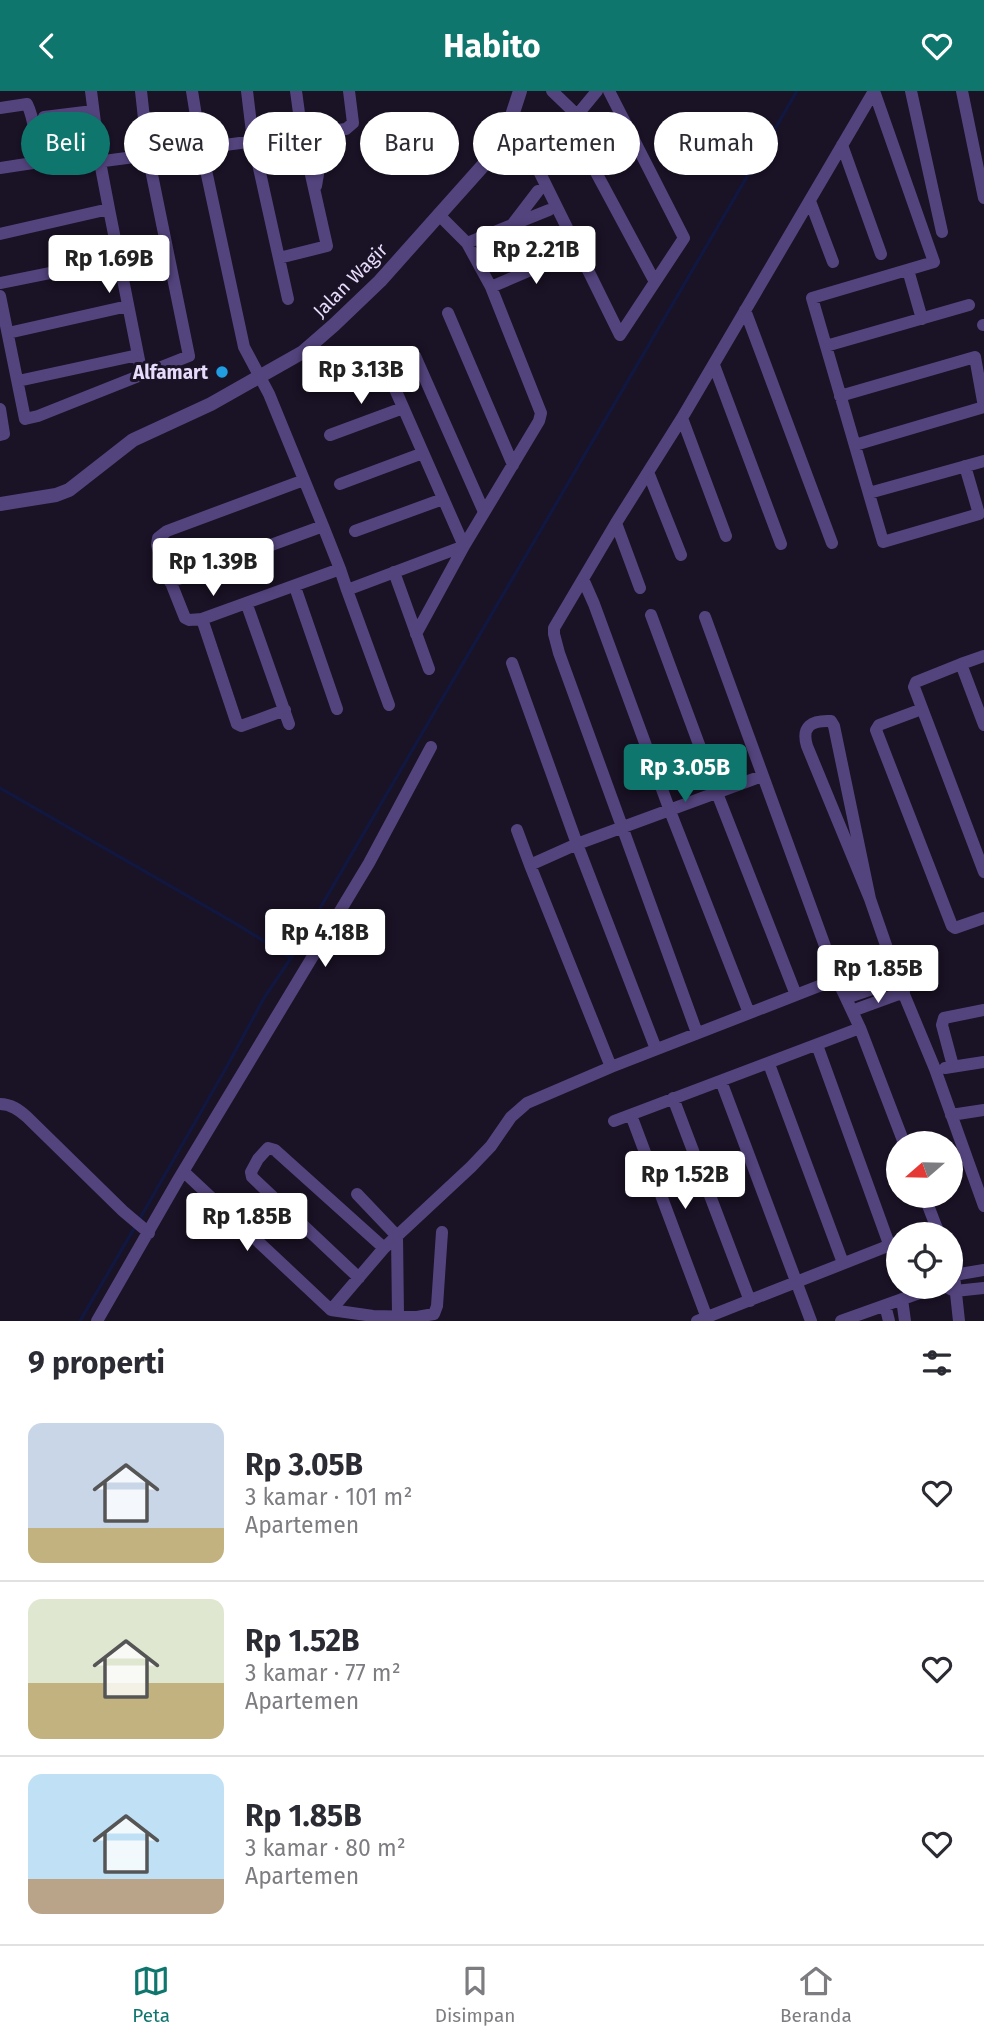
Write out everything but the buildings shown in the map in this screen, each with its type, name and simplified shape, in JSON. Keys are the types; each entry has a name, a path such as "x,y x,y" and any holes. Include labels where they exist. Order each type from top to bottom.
{"street":[{"path":"85,112 93,111 91,91"},
{"path":"141,91 143,112"},
{"path":"192,91 195,112"},
{"path":"247,91 250,112"},
{"path":"296,91 299,112"},
{"path":"346,129 353,123 349,91"},
{"name":"Jalan Wagir","path":"0,504 56,495 68,489 133,440 211,404 303,352 380,281 504,140 520,91"},
{"path":"552,91 567,112"},
{"path":"580,112 597,91"},
{"path":"541,175 620,335 684,238 609,91"},
{"path":"697,1033 554,634 557,622 682,418 874,91"},
{"path":"874,91 934,262 812,298 883,542 979,514 965,466"},
{"path":"911,91 942,232"},
{"path":"962,91 984,198"},
{"path":"0,108 27,104 37,152 33,163 0,167"},
{"path":"842,145 881,254"},
{"path":"102,175 142,375"},
{"path":"0,296 25,419 189,356 152,175"},
{"path":"207,175 244,347 269,394 323,526 389,705"},
{"path":"261,175 288,299"},
{"path":"279,258 327,246 311,175"},
{"path":"315,193 318,175"},
{"path":"600,175 654,282"},
{"path":"512,225 538,191"},
{"path":"810,201 833,262"},
{"path":"0,234 109,209"},
{"path":"467,243 549,210"},
{"path":"416,634 464,546 539,421 541,413 491,287 467,243 439,215"},
{"path":"491,287 568,254"},
{"path":"0,283 119,259"},
{"path":"908,270 922,319"},
{"path":"826,346 970,305"},
{"path":"8,333 128,306"},
{"path":"745,310 832,543"},
{"path":"448,313 513,465"},
{"path":"18,381 138,355"},
{"path":"415,356 484,512"},
{"path":"841,396 975,357 984,407 855,445"},
{"path":"713,365 781,544"},
{"path":"395,389 464,546"},
{"path":"330,435 403,408"},
{"path":"0,409 4,434 0,435"},
{"path":"682,418 726,536"},
{"path":"340,484 423,453"},
{"path":"869,493 984,461"},
{"path":"648,472 681,555"},
{"path":"304,480 160,535 157,545 170,582 185,618 202,619 340,569"},
{"path":"355,531 443,499"},
{"path":"616,523 640,588"},
{"path":"170,582 323,526"},
{"path":"347,590 464,546"},
{"path":"394,572 429,669"},
{"path":"583,579 749,1013"},
{"path":"295,587 337,709"},
{"path":"247,604 289,724"},
{"path":"650,615 796,995"},
{"path":"705,617 837,979 860,1028 899,1131"},
{"path":"202,619 237,724 248,724 285,710"},
{"path":"984,656 916,682 914,687 984,872"},
{"path":"512,663 577,844 656,1049"},
{"path":"961,664 984,725"},
{"path":"922,709 879,725 876,730 952,926 955,928 984,918"},
{"path":"870,899 834,726 831,722 819,722 809,726 804,736 870,899 984,1206"},
{"path":"97,1321 147,1231 369,863 431,747"},
{"path":"530,865 577,844 762,776"},
{"path":"517,829 611,1067"},
{"path":"331,1310 384,1248 471,1167 491,1146 511,1117 527,1103 656,1049 837,979"},
{"path":"846,998 901,986"},
{"path":"852,1011 901,986"},
{"path":"953,1066 942,1024 944,1018 984,1010"},
{"path":"614,1121 860,1028"},
{"path":"817,1045 886,1225"},
{"path":"935,1069 984,1062"},
{"path":"769,1063 843,1263"},
{"path":"721,1081 811,1321"},
{"path":"673,1098 750,1301"},
{"path":"0,1104 16,1108 27,1117 128,1216 147,1231"},
{"path":"951,1115 984,1110"},
{"path":"631,1115 702,1320 886,1246"},
{"path":"359,1278 252,1177 251,1172 258,1159 268,1148 275,1150 384,1248"},
{"path":"970,1164 984,1163"},
{"path":"184,1172 331,1310 373,1318 398,1315 417,1319 436,1312 442,1232"},
{"path":"357,1194 397,1236 398,1315"},
{"path":"963,1271 984,1270"},
{"path":"963,1288 984,1288"},
{"path":"841,1321 902,1299 905,1321"},
{"path":"950,1299 959,1321"},
{"path":"885,1305 889,1321"}],"waterway":[{"path":"139,1220 264,998 291,958 797,91"},
{"path":"0,788 291,958"},
{"path":"80,1321 135,1227"}],"place":[{"name":"Alfamart","path":"222,372"}]}
